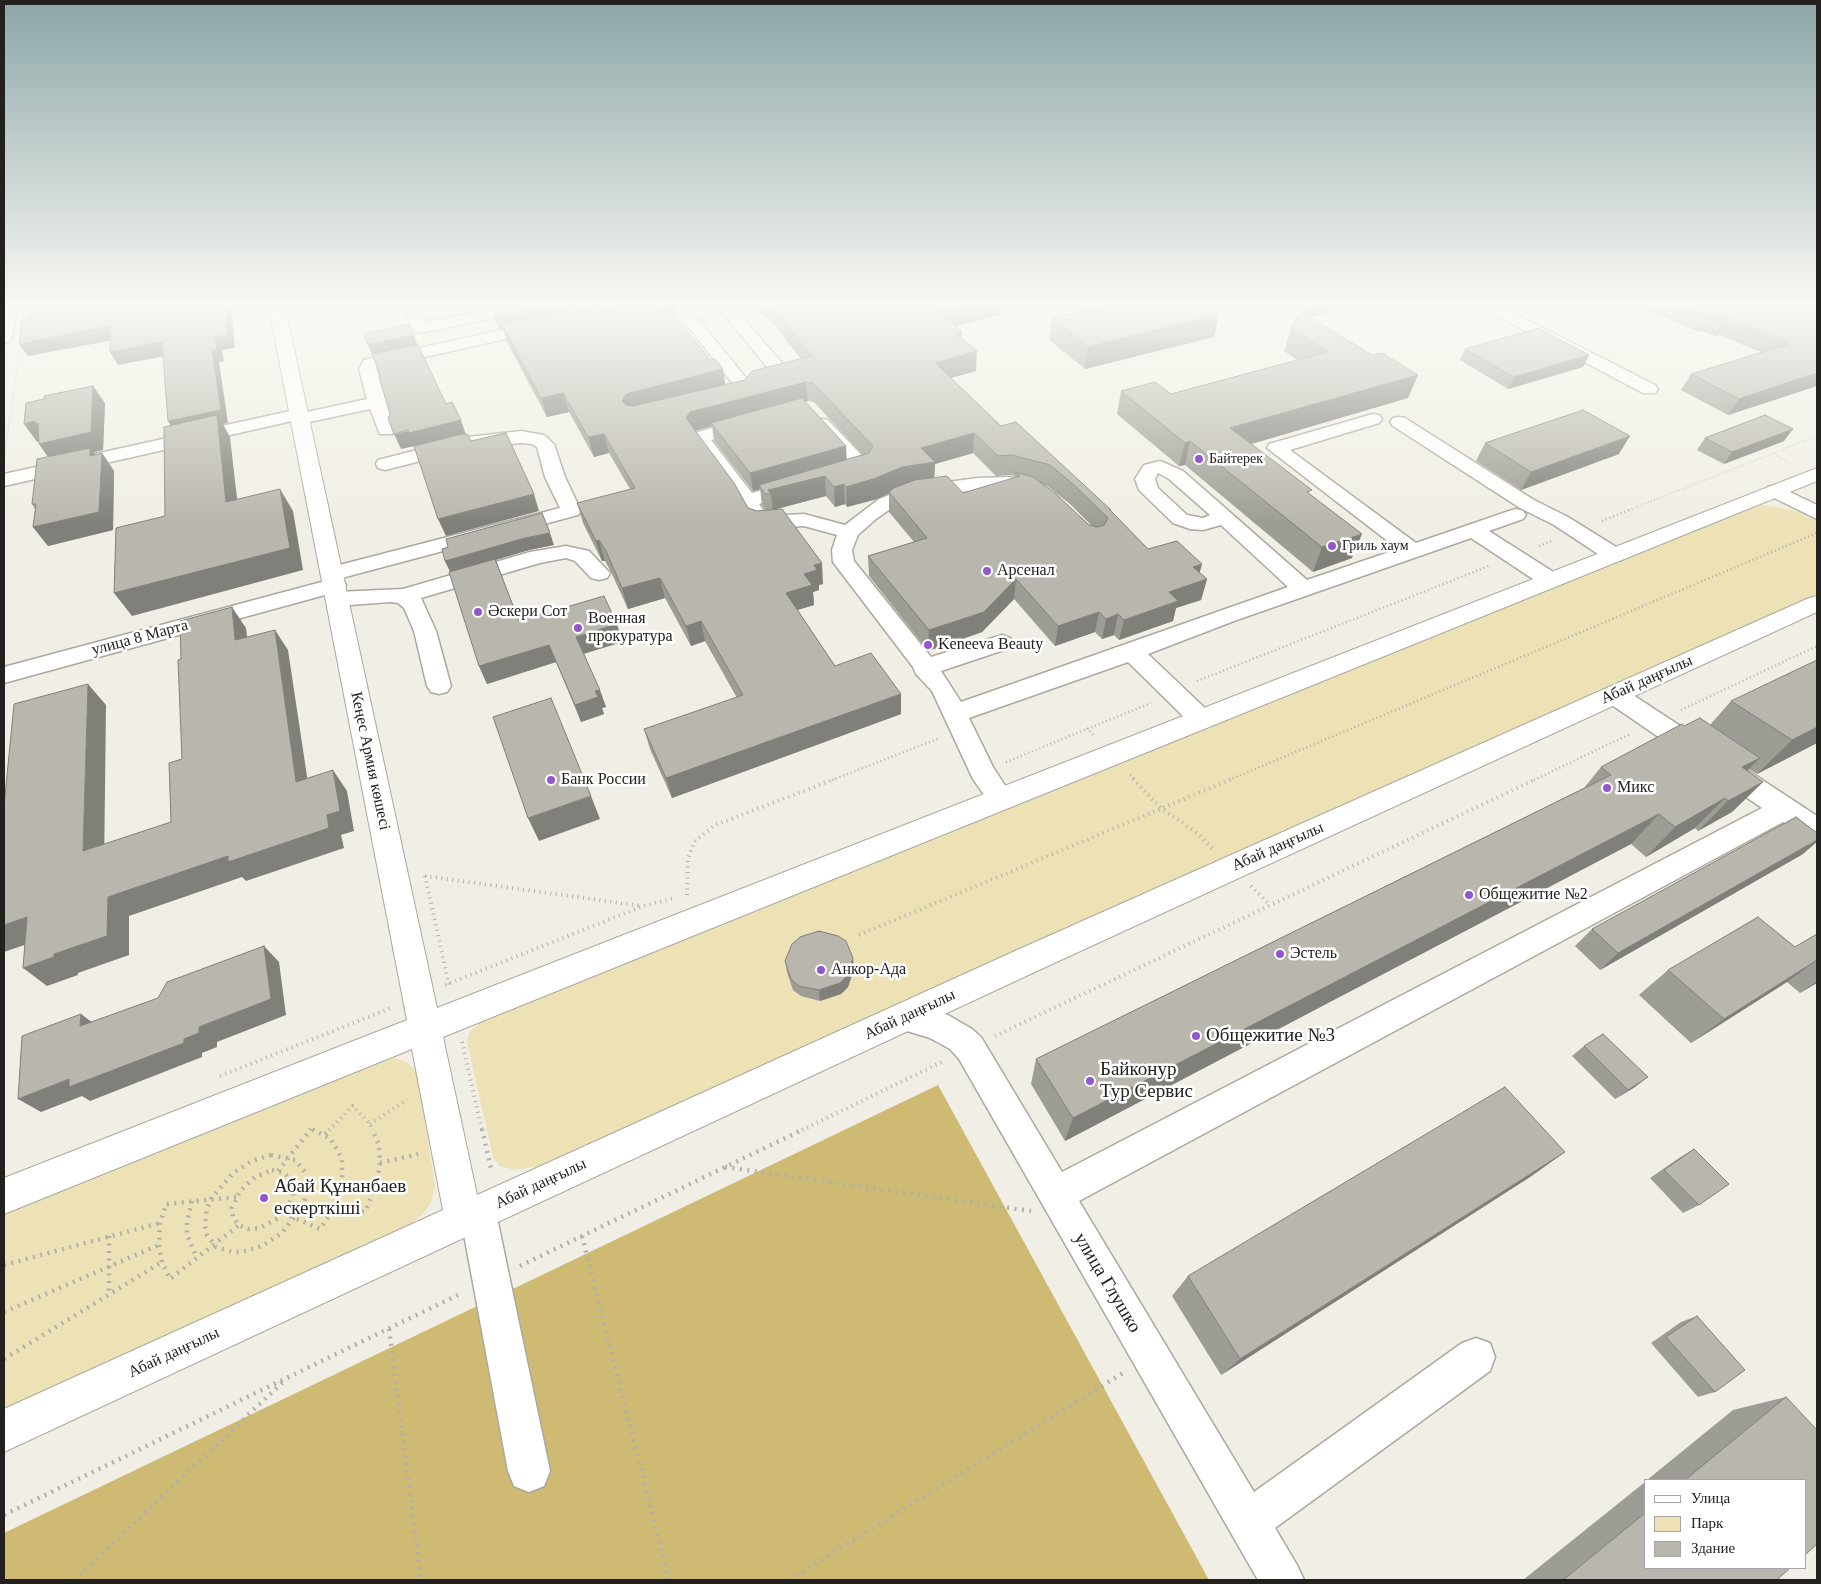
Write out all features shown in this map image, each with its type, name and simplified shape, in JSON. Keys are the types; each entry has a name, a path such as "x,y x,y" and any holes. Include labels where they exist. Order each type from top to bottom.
{"main road":[{"name":"Кеңес Армия көшесі","path":"292,377 425,1026 471,1216"},
{"path":"4,1196 425,1026 1817,474"},
{"name":"Абай даңғылы","path":"4,1431 1232,868 1817,603"}],"street":[{"path":"369,377 386,430"},
{"path":"703,403 741,394 745,388 736,377"},
{"path":"1626,377 1649,389"},
{"path":"4,480 300,416 376,402"},
{"path":"748,501 862,467 808,408"},
{"path":"763,420 700,437 748,501 760,523 804,520 849,532"},
{"path":"1372,420 1276,448 1413,550"},
{"path":"1399,422 1527,504 1577,531 1614,555"},
{"path":"335,586 572,510 555,477 545,444 537,439 521,437 468,443 385,464"},
{"path":"1000,798 982,772 942,688 924,668 844,562 842,550 849,532 886,503 910,493 978,484 1010,484 1039,491 1047,497"},
{"path":"1775,491 1817,513"},
{"path":"1222,515 1303,589"},
{"path":"958,722 1132,652 1303,589 1516,515"},
{"path":"1472,529 1550,580"},
{"path":"335,586 404,596 528,560 566,552 582,556 599,572"},
{"name":"улица 8 Марта","path":"4,675 335,586"},
{"path":"404,596 414,604 425,631 439,686"},
{"path":"924,668 1002,643"},
{"path":"1132,652 1173,694 1201,719"},
{"path":"1615,695 1653,723 1783,810 1817,829"},
{"path":"1044,1203 1783,810"},
{"name":"улица Глушко","path":"906,1017 937,1025 961,1039 970,1048 1044,1203 1248,1522 1282,1580"},
{"path":"471,1216 529,1471"},
{"path":"1248,1522 1476,1357"}],"path":[{"path":"4,458 19,377"},
{"path":"982,772 1173,694 1190,684 1817,436"},
{"path":"859,936 1817,533"},
{"path":"970,1048 1817,646"},
{"path":"687,895 688,859 694,842 715,825 958,722"},
{"path":"1087,728 1161,808 1197,833 1270,905"},
{"path":"425,876 643,906"},
{"path":"216,1078 643,906 696,892"},
{"path":"325,1134 353,1106 370,1124 379,1145 380,1163 377,1183 365,1212 332,1210"},
{"path":"278,1171 311,1128 325,1134 338,1148 343,1172 342,1185 332,1210 320,1228 283,1213"},
{"path":"262,1157 289,1157 301,1165 308,1179 306,1196 296,1218 273,1240 252,1250 224,1251 214,1244 207,1234 205,1226 207,1208 211,1199 225,1180 242,1166 262,1157"},
{"path":"724,1166 1044,1203"},
{"path":"278,1171 290,1177 294,1186 293,1196 283,1213 260,1228 248,1229 239,1225 232,1213 236,1196 244,1185 255,1177 267,1172 278,1171"},
{"path":"236,1196 166,1204 160,1223 159,1244 162,1262 170,1279 239,1225"},
{"path":"192,1201 187,1222 187,1235 190,1248 197,1258"},
{"path":"4,1265 160,1223"},
{"path":"109,1236 109,1295"},
{"path":"582,1236 669,1580"},
{"path":"4,1312 159,1244"},
{"path":"4,1359 162,1262"},
{"path":"389,1329 421,1580"},
{"path":"789,1580 1123,1373"},
{"path":"74,1580 288,1378"}],"green space":[{"path":"1764,505 1793,510 1817,521 1817,595 536,1167 514,1170 500,1166 493,1157 467,1042 470,1031 493,1013 1753,506"},
{"path":"381,1058 395,1058 407,1062 417,1073 435,1185 431,1202 423,1214 412,1223 4,1411 4,1212"}],"shaded area":[{"path":"938,1085 1209,1580 4,1580 4,1533"}],"building":[{"path":"165,377 216,377 221,410 168,421"},
{"path":"379,377 433,377 446,404 452,402 461,420 409,433 408,430 394,434 388,418 390,414"},
{"path":"530,377 692,377 626,394 622,401 626,405 633,406 745,380 747,377 950,377 1001,426 1016,422 1111,510 1148,549 1177,541 1202,564 1193,567 1207,579 1169,592 1178,601 1124,620 1118,614 1106,619 1099,612 1058,626 1016,579 984,612 929,630 868,556 927,538 889,492 894,488 915,480 947,476 963,493 1020,476 1015,472 1033,477 1056,494 1089,525 1097,527 1104,525 1108,518 1050,465 1012,455 998,456 974,433 921,448 935,462 902,467 876,478 846,487 844,484 834,487 825,476 768,490 771,494 765,494 759,485 869,453 873,446 813,383 806,382 690,412 686,418 734,483 748,508 757,511 782,509 822,563 814,565 817,570 804,574 812,585 786,593 835,666 871,653 901,694 666,778 644,729 743,695 701,621 686,626 660,578 622,588 606,551 599,540 596,541 577,503 635,488 604,434 588,437 563,393 541,398"},
{"path":"1234,377 1411,377 1230,428 1312,490 1307,492 1362,534 1322,547 1190,441 1185,443 1121,391 1155,382 1171,394"},
{"path":"1697,377 1805,377 1739,399"},
{"path":"93,386 91,432 39,444 38,423 35,424 35,421 24,424 26,403 44,399 44,396"},
{"path":"802,398 846,446 750,473 711,423"},
{"path":"1583,410 1630,436 1531,472 1485,443"},
{"path":"217,415 226,502 280,489 290,548 114,593 116,528 165,516 164,427"},
{"path":"1765,415 1793,429 1732,452 1705,438"},
{"path":"506,433 534,494 438,519 414,446 462,434 467,434 471,441"},
{"path":"90,448 90,456 102,453 99,512 33,527 36,504 32,504 37,459"},
{"path":"542,513 550,533 525,538 445,561 442,549 448,547 446,539"},
{"path":"495,559 519,621 604,596 617,624 576,637 600,690 595,691 598,697 575,705 549,645 479,666 449,572"},
{"path":"232,607 235,640 275,630 296,782 333,770 340,811 327,815 329,828 228,862 228,856 108,897 107,936 54,954 54,957 23,968 27,917 4,925 4,806 14,704 88,684 83,851 171,822 169,763 182,759 178,660 181,659 180,621"},
{"path":"1817,660 1817,727 1792,740 1731,701"},
{"name":"Банк России","path":"551,698 591,796 528,818 493,717"},
{"path":"1700,718 1760,758 1742,767 1763,782 1728,801 1725,798 1675,827 1659,814 1073,1118 1036,1059 1611,775 1601,767 1682,724 1684,726"},
{"path":"1796,817 1817,833 1817,840 1618,953 1592,929"},
{"path":"1758,917 1795,947 1817,934 1817,960 1724,1019 1668,970"},
{"name":"Анкор-Ада","path":"819,931 838,936 846,941 853,958 847,976 840,983 819,990 799,986 791,979 785,961 792,944 800,937"},
{"path":"264,946 271,999 199,1027 199,1033 184,1039 184,1043 69,1087 69,1079 18,1099 22,1036 81,1014 80,1026 158,998 167,982"},
{"path":"1603,1034 1648,1077 1628,1090 1584,1046"},
{"path":"1505,1087 1565,1152 1240,1359 1188,1276"},
{"path":"1694,1149 1729,1184 1699,1205 1664,1170"},
{"path":"1697,1316 1745,1370 1715,1392 1666,1337"},
{"path":"1786,1397 1817,1430 1817,1544 1806,1554 1806,1479 1686,1479"},
{"path":"1644,1514 1644,1569 1789,1569 1777,1580 1563,1580"}],"place":[{"name":"Байтерек","path":"1199,459"},
{"name":"Гриль хаум","path":"1332,546"},
{"name":"Арсенал","path":"987,571"},
{"name":"Әскери Сот","path":"478,612"},
{"name":"Военная прокуратура","path":"578,628"},
{"name":"Keneeva Beauty","path":"928,645"},
{"name":"Банк России","path":"551,780"},
{"name":"Микс","path":"1607,788"},
{"name":"Общежитие №2","path":"1469,895"},
{"name":"Эстель","path":"1280,954"},
{"name":"Анкор-Ада","path":"821,970"},
{"name":"Общежитие №3","path":"1196,1036"},
{"name":"Байконур Тур Сервис","path":"1090,1081"},
{"name":"Абай Құнанбаев ескерткіші","path":"264,1198"}]}
